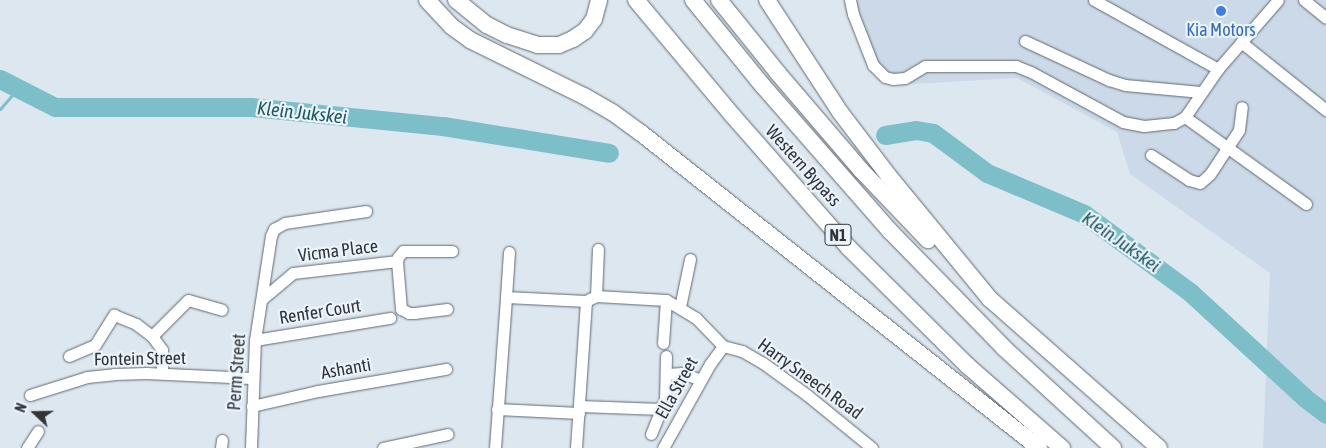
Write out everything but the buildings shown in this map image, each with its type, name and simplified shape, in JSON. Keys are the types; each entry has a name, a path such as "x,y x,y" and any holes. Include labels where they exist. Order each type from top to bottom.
{"highway":[{"path":"427,0 451,26 470,40 584,96 612,112 641,133 1039,448"},
{"path":"456,0 487,25 514,38 538,45 559,45 579,35 594,19 599,0"},
{"name":"Western Bypass","path":"636,0 733,116 849,248 968,366 1062,448"},
{"name":"Western Bypass","path":"693,0 763,86 890,231 1004,348 1112,448"},
{"path":"719,0 777,72 861,170 935,247 1158,448"},
{"path":"767,0 846,120 925,222 990,298"}],"street":[{"path":"850,0 853,14 873,65 885,77 893,79 905,78 925,66 1016,66 1134,125 1174,123 1185,117 1218,69 1278,0"},
{"path":"1094,0 1218,69"},
{"path":"1312,2 1326,18"},
{"path":"1025,41 1068,63 1125,85 1201,92"},
{"path":"1241,42 1326,110"},
{"path":"1151,155 1188,180 1200,183 1210,174 1239,130 1242,107"},
{"path":"1185,117 1306,204"},
{"name":"Perm Street","path":"251,448 252,378 255,340 271,236 274,229 285,223 366,211"},
{"path":"576,448 591,298 598,249"},
{"name":"Vicma Place","path":"447,309 409,313 401,309 397,261 403,251 452,251"},
{"path":"494,448 509,252"},
{"path":"680,307 690,259"},
{"name":"Vicma Place","path":"262,299 293,273 397,261"},
{"path":"506,297 666,300 696,318 723,346"},
{"path":"152,336 188,300 222,310"},
{"path":"663,343 666,300"},
{"path":"69,356 95,345 114,315 136,324 152,336 162,350 162,374"},
{"name":"Renfer Court","path":"255,340 390,318"},
{"name":"Ella Street","path":"663,448 718,350 723,346"},
{"name":"Harry Sneech Road","path":"723,346 742,351 763,363 807,395 872,448"},
{"path":"651,434 665,400 666,356"},
{"name":"Ashanti","path":"252,406 318,391 446,370"},
{"name":"Fontein Street","path":"30,395 87,377 114,374 252,378"},
{"path":"667,374 682,374 701,380"},
{"path":"497,409 661,409"},
{"path":"28,448 38,430"},
{"path":"383,448 448,434"}],"shaded area":[{"path":"850,0 1326,0 1326,448 1263,448 1270,273 1130,174 1117,132 1017,78 894,85 877,67"}],"waterway":[{"name":"Klein Jukskei","path":"0,79 55,107 251,107 443,126 609,153"},
{"path":"0,109 18,88"},
{"name":"Klein Jukskei","path":"885,135 916,130 933,133 987,173 1084,214 1191,293 1305,398 1326,414"}],"place":[{"name":"Kia Motors","path":"1221,11"}]}
